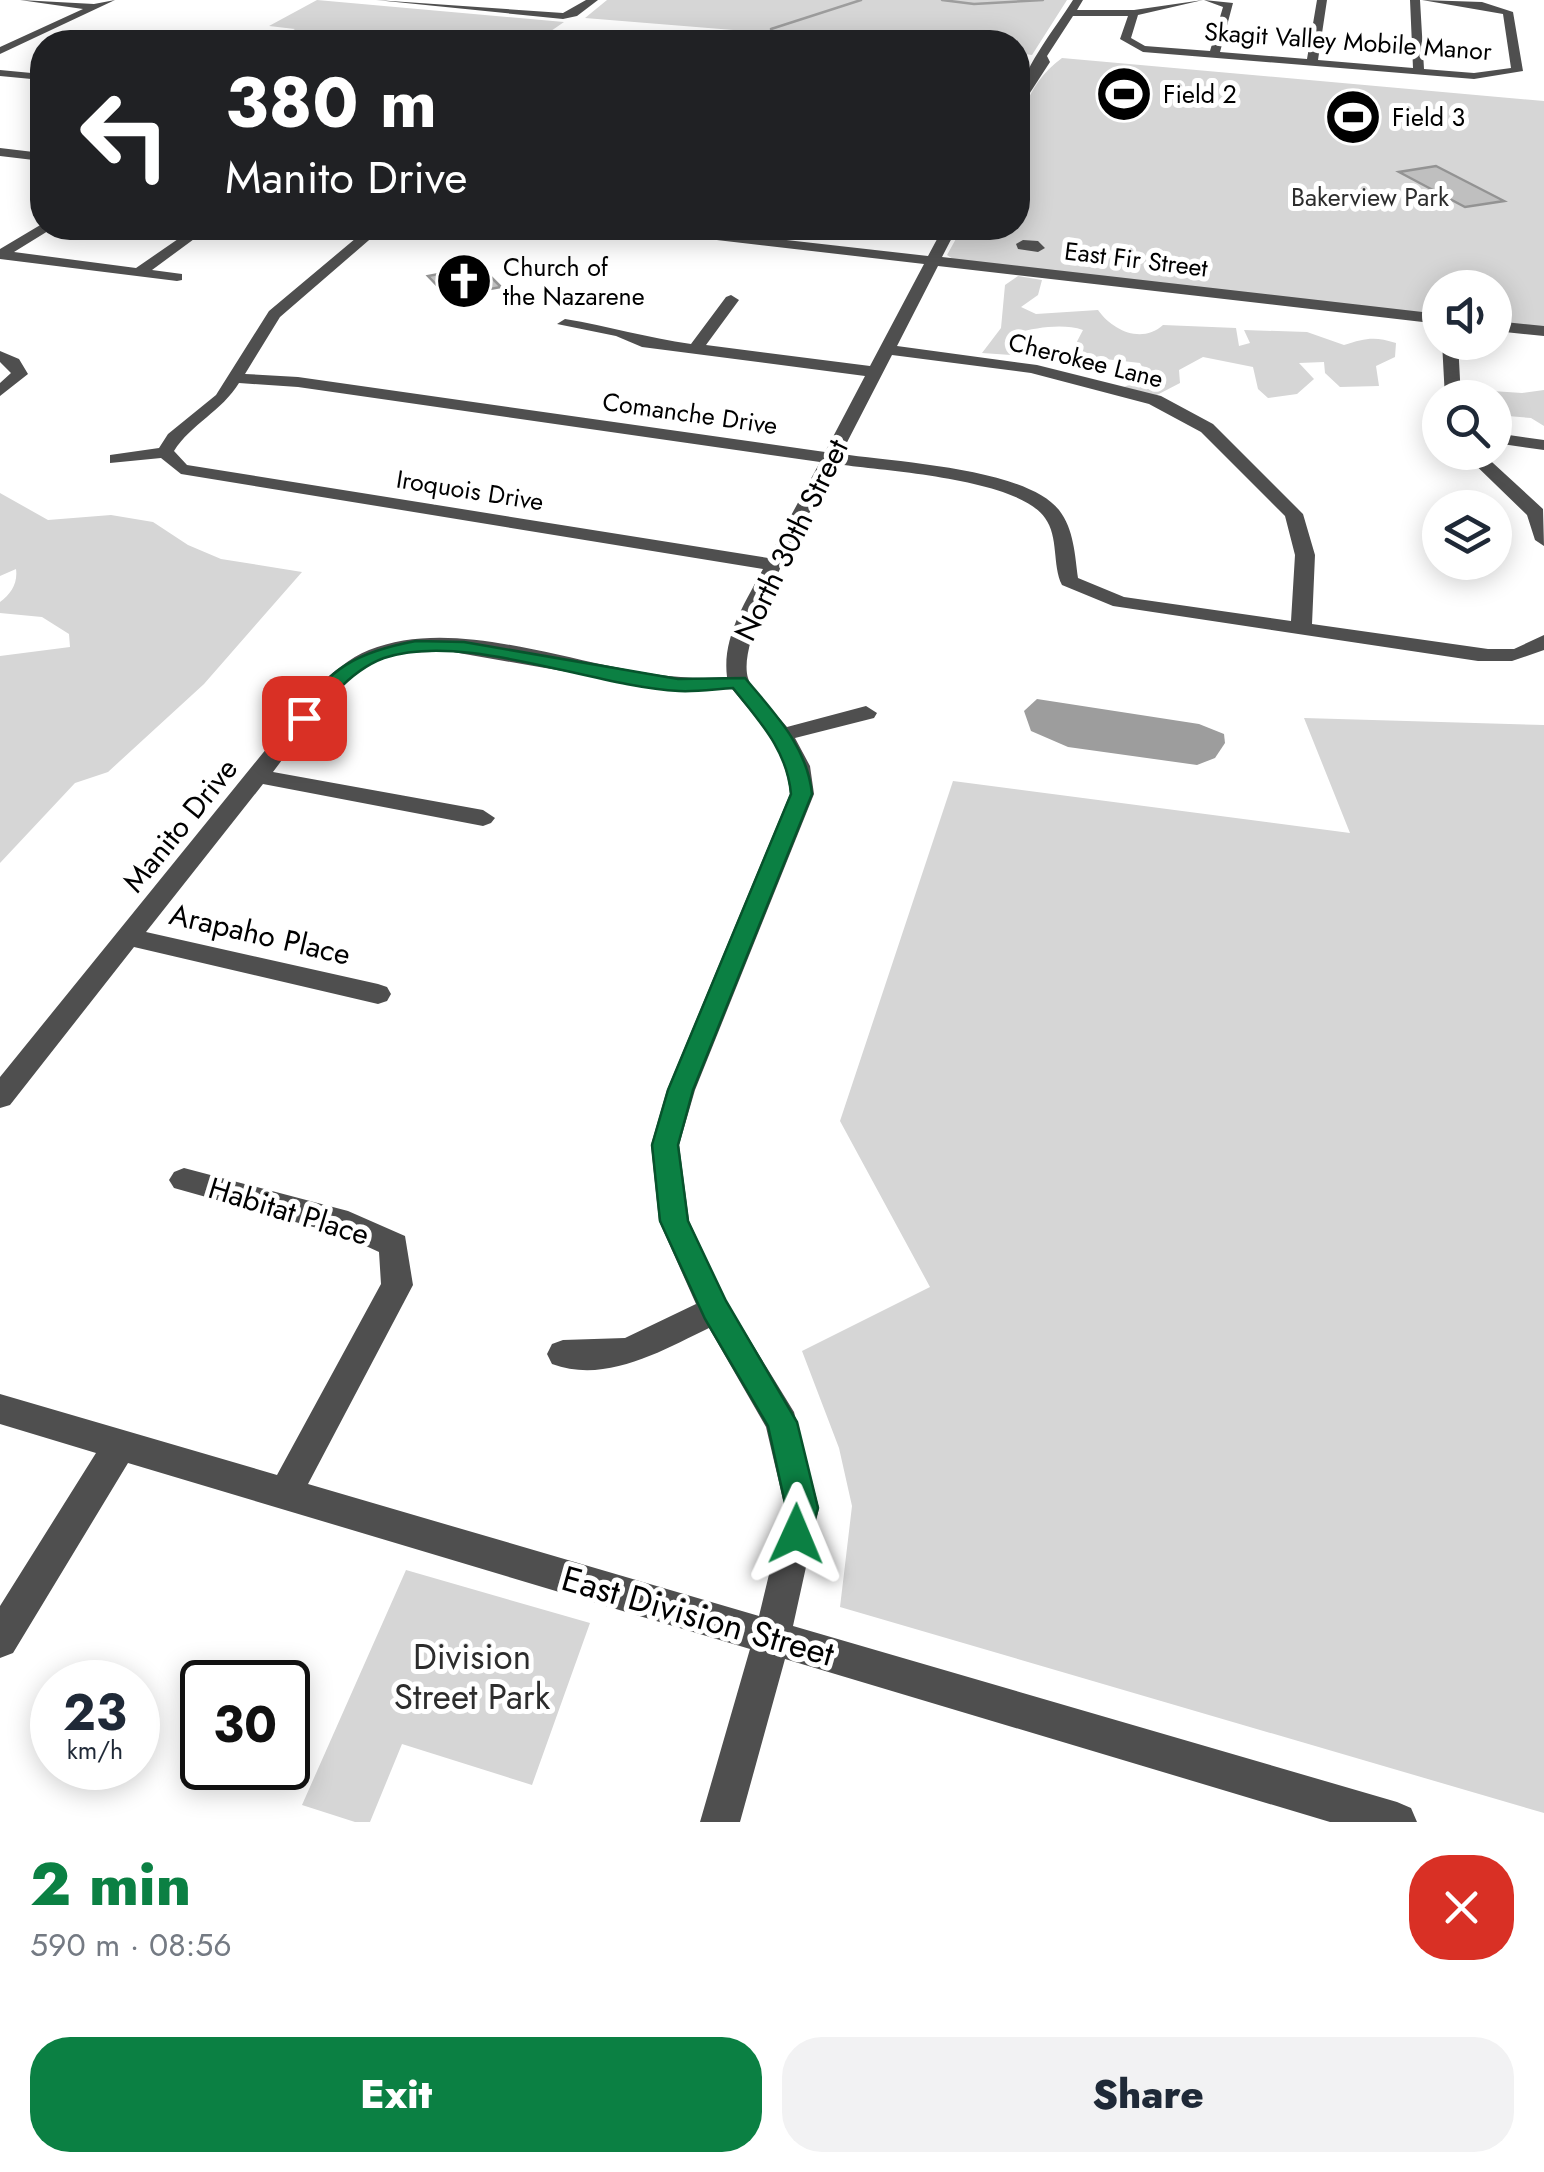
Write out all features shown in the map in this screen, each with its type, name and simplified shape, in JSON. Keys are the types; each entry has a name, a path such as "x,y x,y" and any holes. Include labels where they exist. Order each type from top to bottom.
{"street":[{"path":"25,0 96,7"},
{"path":"47,30 110,0"},
{"path":"381,0 573,14 593,0"},
{"path":"1030,81 1048,58 1047,49 1078,0"},
{"name":"Skagit Valley Mobile Manor","path":"1071,13 1134,13 1198,0"},
{"path":"1209,0 1229,5 1214,55"},
{"path":"1312,63 1322,0"},
{"path":"1416,0 1419,72"},
{"name":"Skagit Valley Mobile Manor","path":"1134,13 1125,39 1143,49 1486,76 1517,70 1508,12 1482,5 1427,0"},
{"path":"0,52 30,38"},
{"path":"0,73 30,76"},
{"path":"0,152 30,156"},
{"path":"0,168 24,155"},
{"path":"0,255 30,236"},
{"path":"139,272 185,240"},
{"path":"116,459 165,452 174,438 222,398 274,314 362,240"},
{"name":"East Fir Street","path":"752,240 1422,317"},
{"name":"North 30th Street","path":"720,1822 772,1638 802,1508 782,1422 715,1310 674,1221 665,1145 681,1090 802,794 799,766 782,735 738,682 738,639 944,240"},
{"path":"0,255 177,278"},
{"path":"695,349 731,300"},
{"path":"565,324 620,332 642,342 875,372"},
{"path":"1512,328 1544,332"},
{"name":"Cherokee Lane","path":"886,350 1031,368 1154,400 1207,428 1294,514 1305,555 1301,631"},
{"path":"0,356 14,362 20,374 0,391"},
{"name":"Comanche Drive","path":"234,378 298,382 993,481 1045,503 1061,529 1069,581 1120,602 1301,631 1511,658 1544,642"},
{"path":"1512,441 1544,446"},
{"name":"Iroquois Drive","path":"165,452 181,469 774,565"},
{"path":"1489,470 1536,513 1544,540"},
{"name":"Manito Drive","path":"0,1097 326,690 354,665 380,653 416,646 464,648 678,685 738,682"},
{"path":"782,735 866,714"},
{"path":"258,776 483,818"},
{"name":"Arapaho Place","path":"128,937 378,994"},
{"name":"Habitat Place","path":"184,1180 348,1224 394,1245 397,1285 284,1495"},
{"path":"564,1354 628,1352 715,1310"},
{"name":"East Division Street","path":"0,1408 1397,1822"},
{"path":"0,1640 121,1444"}],"green space":[{"path":"317,0 564,22 552,30 293,30 269,26"},
{"path":"607,0 1067,0 1032,55 1030,30 734,30 585,18"},
{"name":"Bakerview Park","path":"1062,58 1544,101 1544,329 1512,325 1512,270 1422,270 1422,314 953,259 947,255 955,240 1030,240 1031,93"},
{"path":"1018,276 1042,280 1038,295 1021,307 1036,314 1098,310 1120,329 1137,334 1155,331 1163,325 1236,328 1239,346 1250,343 1244,330 1307,332 1344,345 1382,339 1396,343 1395,357 1376,366 1379,386 1340,387 1325,373 1324,362 1299,363 1314,379 1297,394 1268,398 1258,389 1253,367 1203,357 1179,370 1180,383 1155,396 1124,387 1148,377 1140,363 1070,355 1083,330 1075,328 1048,327 1012,334 1011,355 982,353 1001,328 1005,285"},
{"path":"1544,390 1544,426 1531,418 1512,416 1512,392"},
{"path":"0,493 48,520 111,515 153,522 188,545 221,559 302,572 204,684 108,772 75,783 0,863 0,656 70,647 69,634 42,617 0,613 0,602 13,588 16,569 0,576"},
{"path":"1304,718 1544,725 1544,1813 840,1607 852,1506 839,1448 802,1351 930,1287 840,1121 953,781 1350,833"},
{"name":"Division Street Park","path":"406,1570 590,1623 532,1785 402,1744 370,1822 355,1822 302,1805"}],"shaded area":[{"path":"1037,699 1199,724 1224,734 1225,743 1215,758 1197,765 1068,747 1031,731 1024,711"}],"building":[{"path":"1436,166 1504,201 1465,207 1399,172"},
{"name":"Church of the Nazarene","path":"480,266 501,287 448,297 428,276"}],"waterway":[{"path":"771,29 861,0"},
{"path":"942,0 974,4 1043,0"}],"place":[{"name":"Field 2","path":"1124,94"},
{"name":"Field 3","path":"1353,117"},
{"name":"Church of the Nazarene","path":"464,281"}],"route":[{"path":"304,718 326,690 354,665 380,653 416,646 464,648 678,685 738,682 782,735 799,766 802,794 681,1090 665,1145 674,1221 715,1310 782,1422 802,1508 796,1534"}]}
